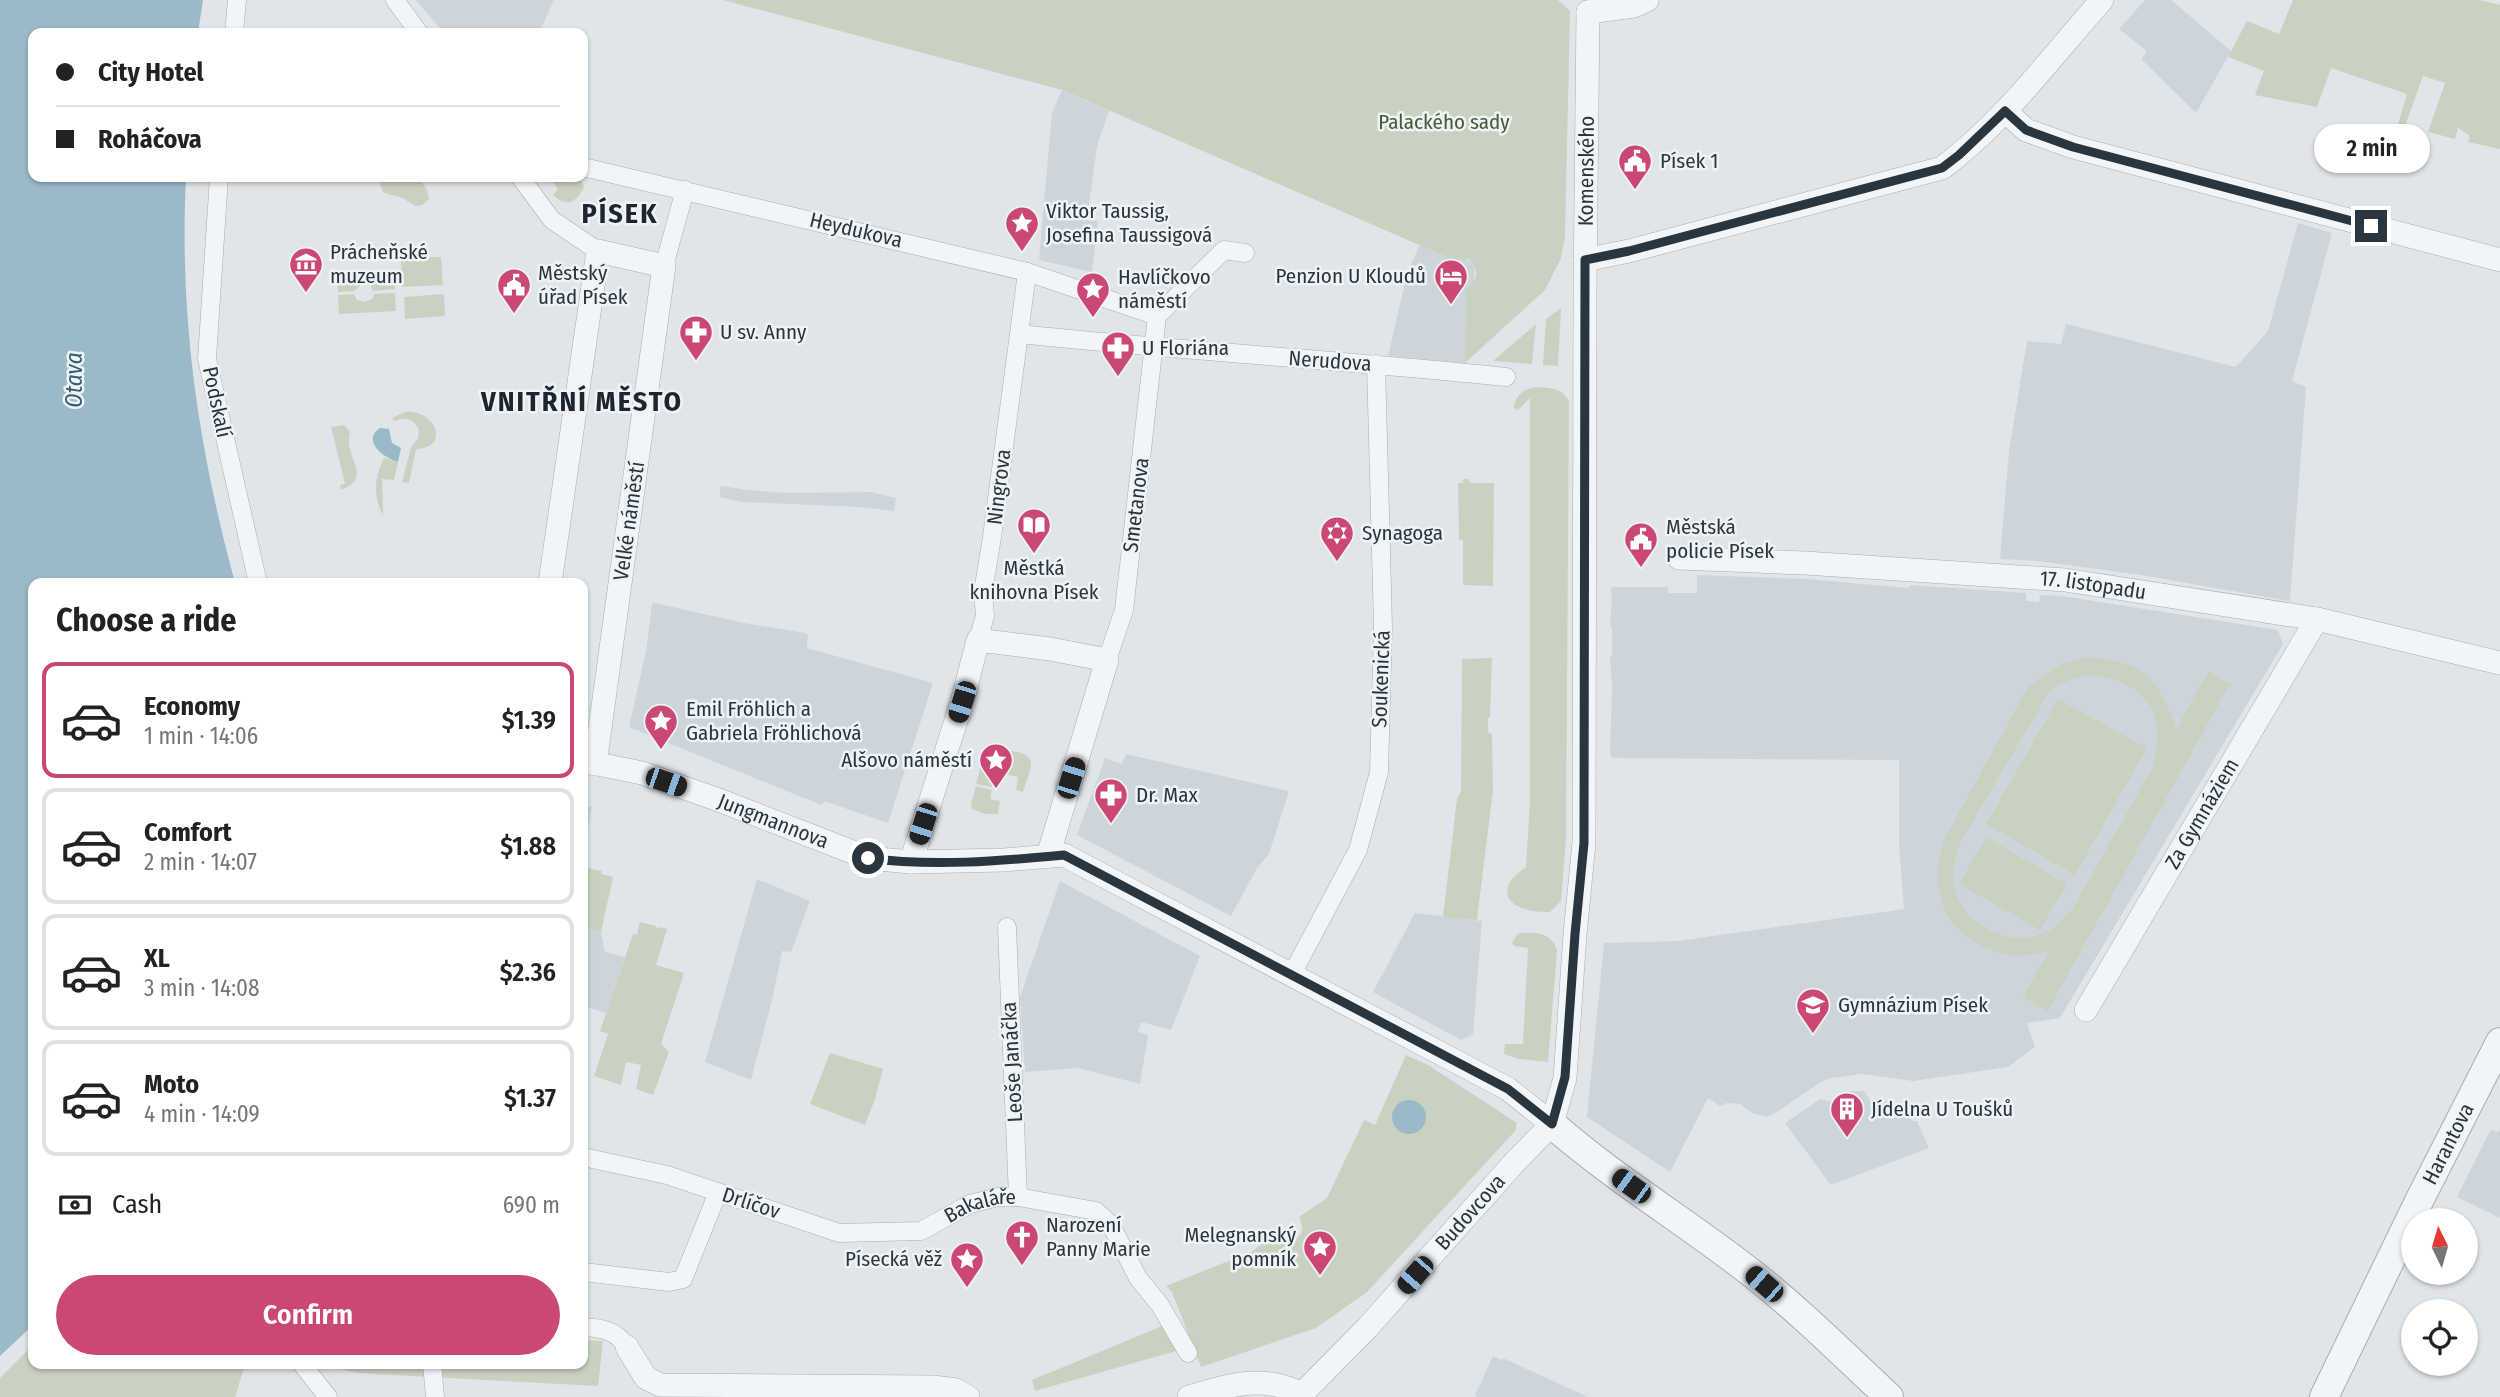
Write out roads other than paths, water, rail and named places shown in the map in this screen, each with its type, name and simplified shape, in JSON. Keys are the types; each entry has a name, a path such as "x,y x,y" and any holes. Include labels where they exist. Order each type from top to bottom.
{"street":[{"path":"234,28 237,0"},
{"path":"395,0 415,28"},
{"path":"1582,6 1634,6 1647,0"},
{"path":"1585,260 1629,251 1942,168 2005,111 2102,0"},
{"name":"Komenského","path":"1552,1124 1565,1077 1584,843 1585,260 1582,6"},
{"path":"2005,111 2026,130 2073,147 2500,260"},
{"path":"588,168 685,190"},
{"name":"Podskalí","path":"219,182 207,359 257,578"},
{"path":"524,182 552,220 598,251 664,266"},
{"name":"Velké náměstí","path":"589,763 664,266 685,190"},
{"name":"Heydukova","path":"685,190 1027,272"},
{"path":"1157,316 1027,272 1019,334 1154,348 1157,316 1224,250 1245,253"},
{"path":"551,578 598,251"},
{"name":"Ningrova","path":"978,640 985,616 983,592 1019,334"},
{"name":"Nerudova","path":"1154,348 1376,364 1506,377"},
{"name":"Smetanova","path":"1107,660 1124,610 1154,348"},
{"name":"Soukenická","path":"1292,974 1358,850 1379,772 1383,626 1376,364"},
{"name":"17. listopadu","path":"1679,558 1805,563 2065,580 2317,620 2500,663"},
{"name":"Za Gymnáziem","path":"2086,1010 2317,620"},
{"path":"1048,856 1107,660 1050,649 978,640 935,791 911,862 1004,860 1064,855 1508,1089 1587,1155 1746,1268 1819,1331 1889,1397"},
{"name":"Jungmannova","path":"589,763 632,771 716,799 858,855 887,861 911,862"},
{"name":"Leoše Janáčka","path":"1007,927 1018,1197"},
{"name":"Harantova","path":"2323,1397 2492,1077 2500,1042"},
{"name":"Budovcova","path":"1301,1395 1367,1328 1552,1124"},
{"name":"Drlíčov","path":"588,1158 667,1175 839,1233 920,1231"},
{"path":"588,1273 668,1282 683,1279 719,1192"},
{"name":"Bakaláře","path":"920,1231 979,1201 998,1197 1018,1197 1096,1210 1111,1225 1138,1278 1160,1305 1188,1353"},
{"path":"588,1328 608,1330 622,1339 646,1378 660,1385 933,1387 956,1390 968,1397"},
{"path":"306,1369 328,1397"},
{"path":"433,1370 435,1397"},
{"path":"1189,1397 1258,1381 1275,1382 1301,1395"}],"water":[{"name":"Otava","path":"0,0 203,0 199,28 28,28 28,182 186,182 186,281 194,382 211,482 234,578 28,578 28,1330 0,1356"},
{"path":"380,428 389,429 392,443 401,448 398,462 381,453 374,443 375,433"},
{"path":"1409,1100 1421,1105 1426,1117 1421,1129 1409,1134 1397,1129 1392,1117 1397,1105"}],"place":[{"name":"Písek 1","path":"1635,191"},
{"name":"Viktor Taussig, Josefina Taussigová","path":"1022,253"},
{"name":"Prácheňské muzeum","path":"306,294"},
{"name":"Penzion U Kloudů","path":"1451,306"},
{"name":"Městský úřad Písek","path":"514,315"},
{"name":"Havlíčkovo náměstí","path":"1093,319"},
{"name":"U sv. Anny","path":"696,362"},
{"name":"U Floriána","path":"1118,378"},
{"name":"Městká knihovna Písek","path":"1034,555"},
{"name":"Synagoga","path":"1337,563"},
{"name":"Městská policie Písek","path":"1641,569"},
{"name":"Emil Fröhlich a Gabriela Fröhlichová","path":"661,751"},
{"name":"Alšovo náměstí","path":"996,790"},
{"name":"Dr. Max","path":"1111,825"},
{"name":"Gymnázium Písek","path":"1813,1035"},
{"name":"Jídelna U Toušků","path":"1847,1139"},
{"name":"Narození Panny Marie","path":"1022,1267"},
{"name":"Melegnanský pomník","path":"1320,1277"},
{"name":"Písecká věž","path":"967,1289"}],"district":[{"name":"PÍSEK","path":"620,213"},
{"name":"VNITŘNÍ MĚSTO","path":"582,401"}],"park label":[{"name":"Palackého sady","path":"1444,122"}]}
